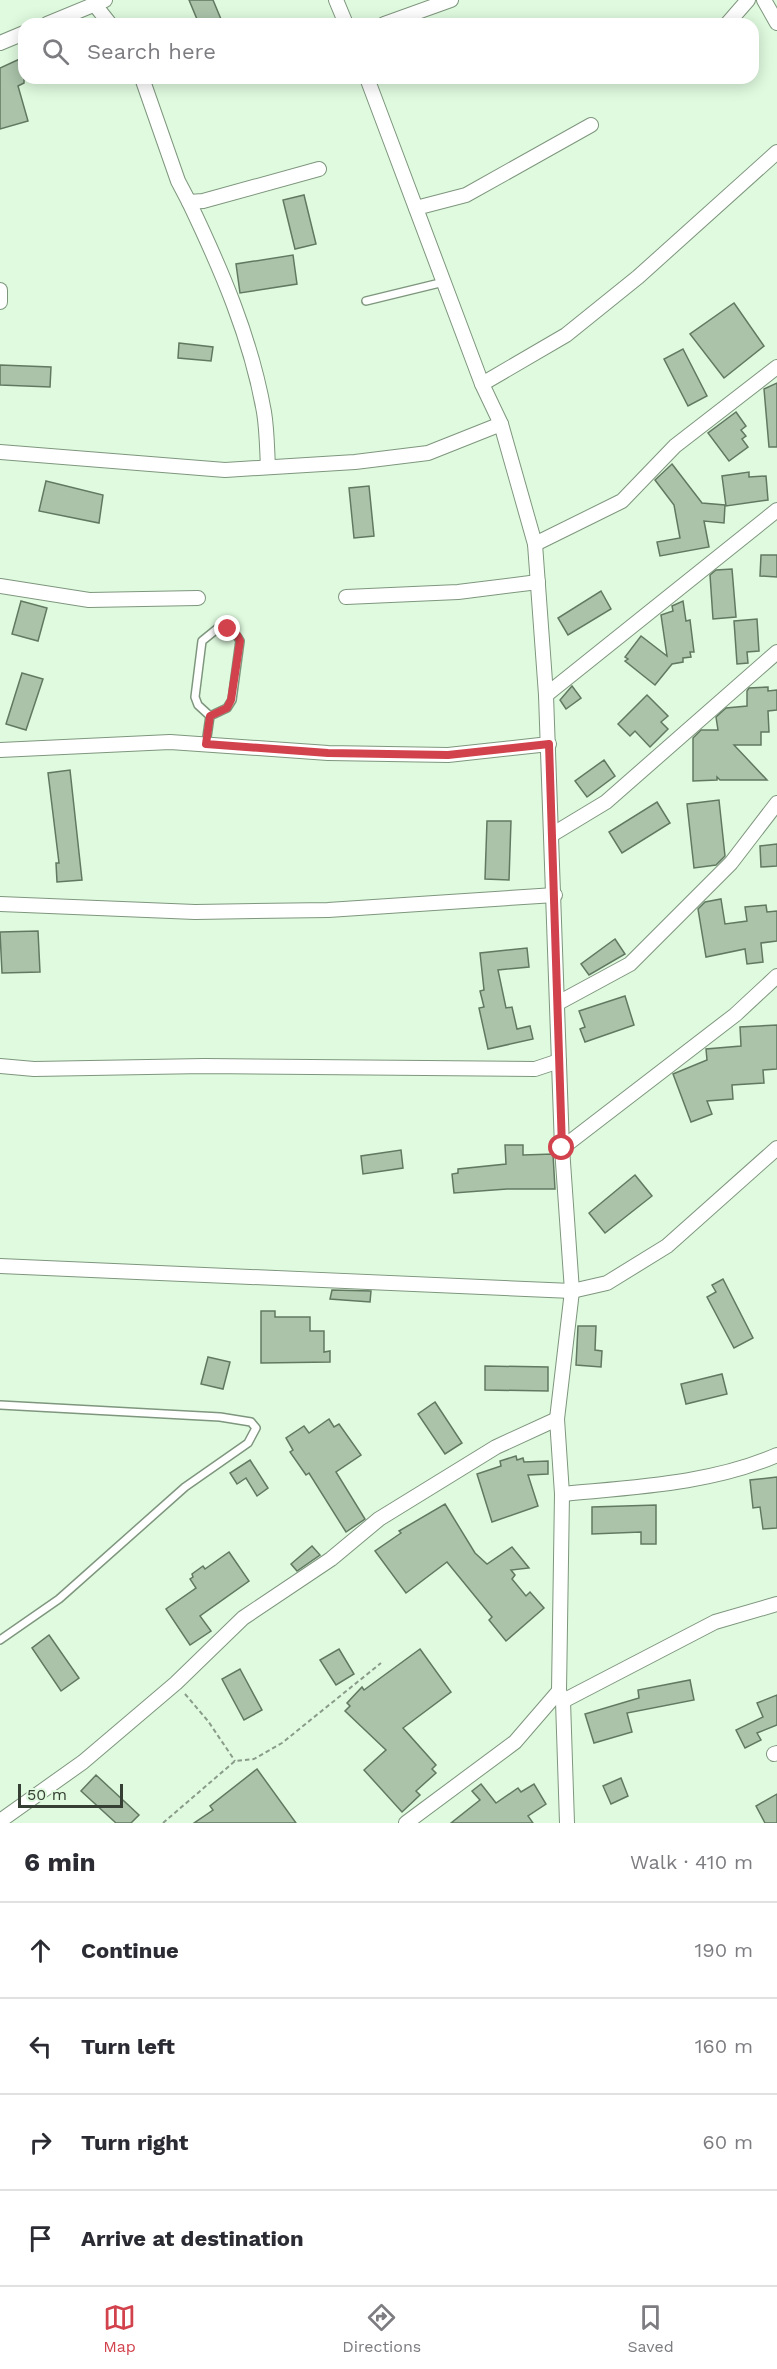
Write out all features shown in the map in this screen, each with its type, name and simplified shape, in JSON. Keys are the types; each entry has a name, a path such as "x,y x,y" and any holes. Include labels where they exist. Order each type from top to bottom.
{"street":[{"path":"336,0 344,18"},
{"path":"401,18 451,0"},
{"path":"732,18 748,0"},
{"path":"764,0 777,23"},
{"path":"61,18 100,2 107,18"},
{"path":"0,43 18,36"},
{"path":"144,84 178,181 231,293 264,413 268,467"},
{"path":"369,84 482,384 501,424 535,544 549,744 562,1148 572,1291 557,1419 562,1494 561,1696 567,1823"},
{"path":"416,208 465,195 591,125"},
{"path":"482,384 566,335 638,278 777,152"},
{"path":"189,202 203,201 319,169"},
{"path":"0,290 0,302"},
{"path":"535,544 622,501 675,446 777,367"},
{"path":"0,452 225,470 355,462 428,453 501,424"},
{"path":"546,695 777,510"},
{"path":"346,597 458,592 538,582"},
{"path":"0,586 89,600 198,598"},
{"path":"553,834 606,802 777,652"},
{"path":"0,750 170,742 328,753 448,755 549,744"},
{"path":"558,1003 630,964 731,863 777,803"},
{"path":"0,904 195,912 328,910 555,895"},
{"path":"562,1148 735,1015 777,976"},
{"path":"0,1066 34,1069 204,1066 535,1069 559,1061"},
{"path":"0,1266 572,1291 607,1283 667,1246 777,1148"},
{"path":"0,1821 74,1769 176,1683 243,1618 331,1558 379,1519 496,1447 557,1419"},
{"path":"562,1494 652,1485 748,1468 777,1455"},
{"path":"406,1823 515,1742 561,1696 716,1622 777,1604"}],"lane":[{"path":"366,301 444,282"},
{"path":"218,628 228,629 237,635 240,641 231,700 227,708 210,716 198,705 195,697 202,640 218,628"},
{"path":"206,744 210,716"},
{"path":"0,1405 220,1417 251,1422 256,1428 248,1443 185,1487 59,1599 0,1640"}],"path":[{"path":"163,1823 235,1761 254,1759 282,1743 381,1663"},
{"path":"176,1683 208,1721 235,1761"}],"building":[{"path":"189,0 213,0 220,18 196,18"},
{"path":"18,60 18,84 22,84 18,86 28,121 0,129 0,68"},
{"path":"304,195 316,244 295,249 283,200"},
{"path":"293,255 297,284 240,293 236,264"},
{"path":"734,303 764,346 724,378 690,334"},
{"path":"179,343 213,347 211,361 178,358"},
{"path":"683,349 707,396 688,406 664,359"},
{"path":"0,365 51,367 50,387 0,385"},
{"path":"777,383 777,447 769,447 764,389"},
{"path":"736,412 746,426 741,430 746,436 742,439 748,447 729,461 708,433"},
{"path":"672,464 702,503 725,505 724,523 704,521 709,547 660,556 657,542 680,538 674,505 655,480"},
{"path":"749,472 749,477 766,476 768,500 726,506 722,476"},
{"path":"46,481 103,495 99,523 39,511"},
{"path":"369,486 374,536 354,538 349,488"},
{"path":"761,555 777,555 777,577 760,576"},
{"path":"732,569 736,617 713,619 710,575 716,570"},
{"path":"601,591 611,609 568,635 558,618"},
{"path":"21,601 47,608 38,641 12,634"},
{"path":"683,601 686,621 690,620 694,652 690,652 691,657 683,658 683,662 672,664 655,685 625,661 628,659 625,657 641,636 667,656 661,615 673,611 672,606"},
{"path":"757,619 759,651 747,652 748,663 737,664 734,621"},
{"path":"22,673 43,679 26,730 6,724"},
{"path":"572,686 581,698 566,709 560,700"},
{"path":"768,687 768,691 777,690 777,710 768,711 769,732 761,732 761,745 734,745 767,780 720,780 717,777 717,780 693,781 693,738 701,730 718,730 716,717 726,708 747,706 749,688"},
{"path":"647,695 668,716 661,722 668,729 650,747 635,731 630,736 618,724"},
{"path":"604,760 615,776 587,797 575,781"},
{"path":"70,770 82,880 57,882 56,863 59,863 48,773"},
{"path":"719,800 725,856 716,865 694,868 687,804"},
{"path":"657,802 670,823 622,853 609,832"},
{"path":"487,821 511,821 509,880 485,879"},
{"path":"777,844 777,866 761,867 760,846"},
{"path":"721,899 725,924 747,921 745,907 766,905 767,912 777,911 777,941 761,943 763,962 747,964 745,949 706,957 698,909 705,902"},
{"path":"38,931 40,972 2,973 0,932"},
{"path":"615,939 625,954 589,975 581,964"},
{"path":"527,948 529,967 498,970 506,1008 512,1007 517,1029 530,1026 533,1039 488,1049 479,1008 484,1007 480,991 484,990 480,953"},
{"path":"625,996 634,1025 585,1042 580,1029 585,1027 579,1011"},
{"path":"777,1025 777,1069 763,1070 764,1083 732,1085 733,1099 707,1101 712,1114 691,1122 673,1074 707,1060 706,1049 741,1046 740,1027"},
{"path":"505,1145 523,1145 523,1155 553,1154 555,1189 507,1189 454,1193 452,1174 458,1173 458,1169 506,1164"},
{"path":"401,1150 403,1168 363,1174 361,1156"},
{"path":"635,1175 652,1196 605,1233 589,1213"},
{"path":"723,1279 753,1338 734,1348 707,1297 716,1292 712,1285"},
{"path":"332,1290 371,1291 370,1302 330,1299"},
{"path":"261,1311 275,1311 275,1317 310,1317 310,1331 324,1331 324,1352 330,1351 330,1362 261,1363"},
{"path":"578,1326 596,1326 595,1350 602,1351 601,1367 576,1365"},
{"path":"208,1357 230,1362 223,1389 201,1384"},
{"path":"485,1366 548,1367 548,1391 485,1390"},
{"path":"722,1374 727,1394 686,1404 681,1384"},
{"path":"435,1402 462,1443 445,1454 418,1414"},
{"path":"329,1419 334,1427 339,1424 361,1455 336,1472 365,1519 346,1532 309,1473 306,1475 290,1452 293,1450 286,1438 304,1426 309,1433"},
{"path":"516,1456 517,1460 523,1458 524,1462 548,1461 548,1474 528,1475 538,1506 492,1522 477,1474 501,1466 500,1461"},
{"path":"250,1460 268,1488 257,1496 246,1478 237,1484 230,1473"},
{"path":"777,1477 777,1528 763,1529 760,1507 753,1508 750,1480"},
{"path":"445,1504 475,1553 487,1564 512,1547 529,1568 511,1570 515,1575 512,1579 526,1596 530,1592 544,1608 506,1641 489,1620 492,1617 447,1562 406,1593 375,1551 401,1533 399,1531"},
{"path":"656,1505 656,1544 641,1544 641,1532 592,1534 592,1507"},
{"path":"312,1546 320,1555 297,1571 291,1564"},
{"path":"229,1552 249,1581 200,1616 211,1631 190,1645 166,1609 196,1588 190,1579 193,1577 192,1574 203,1566 205,1569"},
{"path":"49,1635 79,1678 61,1691 32,1648"},
{"path":"339,1649 354,1674 336,1685 320,1660"},
{"path":"420,1649 451,1692 403,1728 436,1765 432,1769 436,1773 416,1791 420,1795 402,1812 364,1770 386,1750 345,1711 350,1706 347,1703 362,1687 364,1690"},
{"path":"240,1669 262,1710 244,1720 222,1679"},
{"path":"690,1680 694,1700 627,1713 632,1732 594,1743 585,1714 639,1698 638,1690"},
{"path":"777,1695 777,1725 757,1733 761,1740 745,1748 736,1730 763,1717 757,1703"},
{"path":"257,1769 296,1823 194,1823 213,1810 210,1806"},
{"path":"96,1775 139,1815 131,1823 116,1823 81,1791"},
{"path":"621,1778 628,1796 611,1804 603,1786"},
{"path":"481,1784 496,1803 518,1788 521,1792 534,1784 546,1804 528,1816 533,1823 451,1823 480,1800 472,1791"},
{"path":"777,1794 777,1823 765,1823 756,1806"}],"route":[{"path":"228,629 237,635 240,641 231,700 227,708 210,716 206,744 328,753 448,755 549,744 562,1148"}]}
